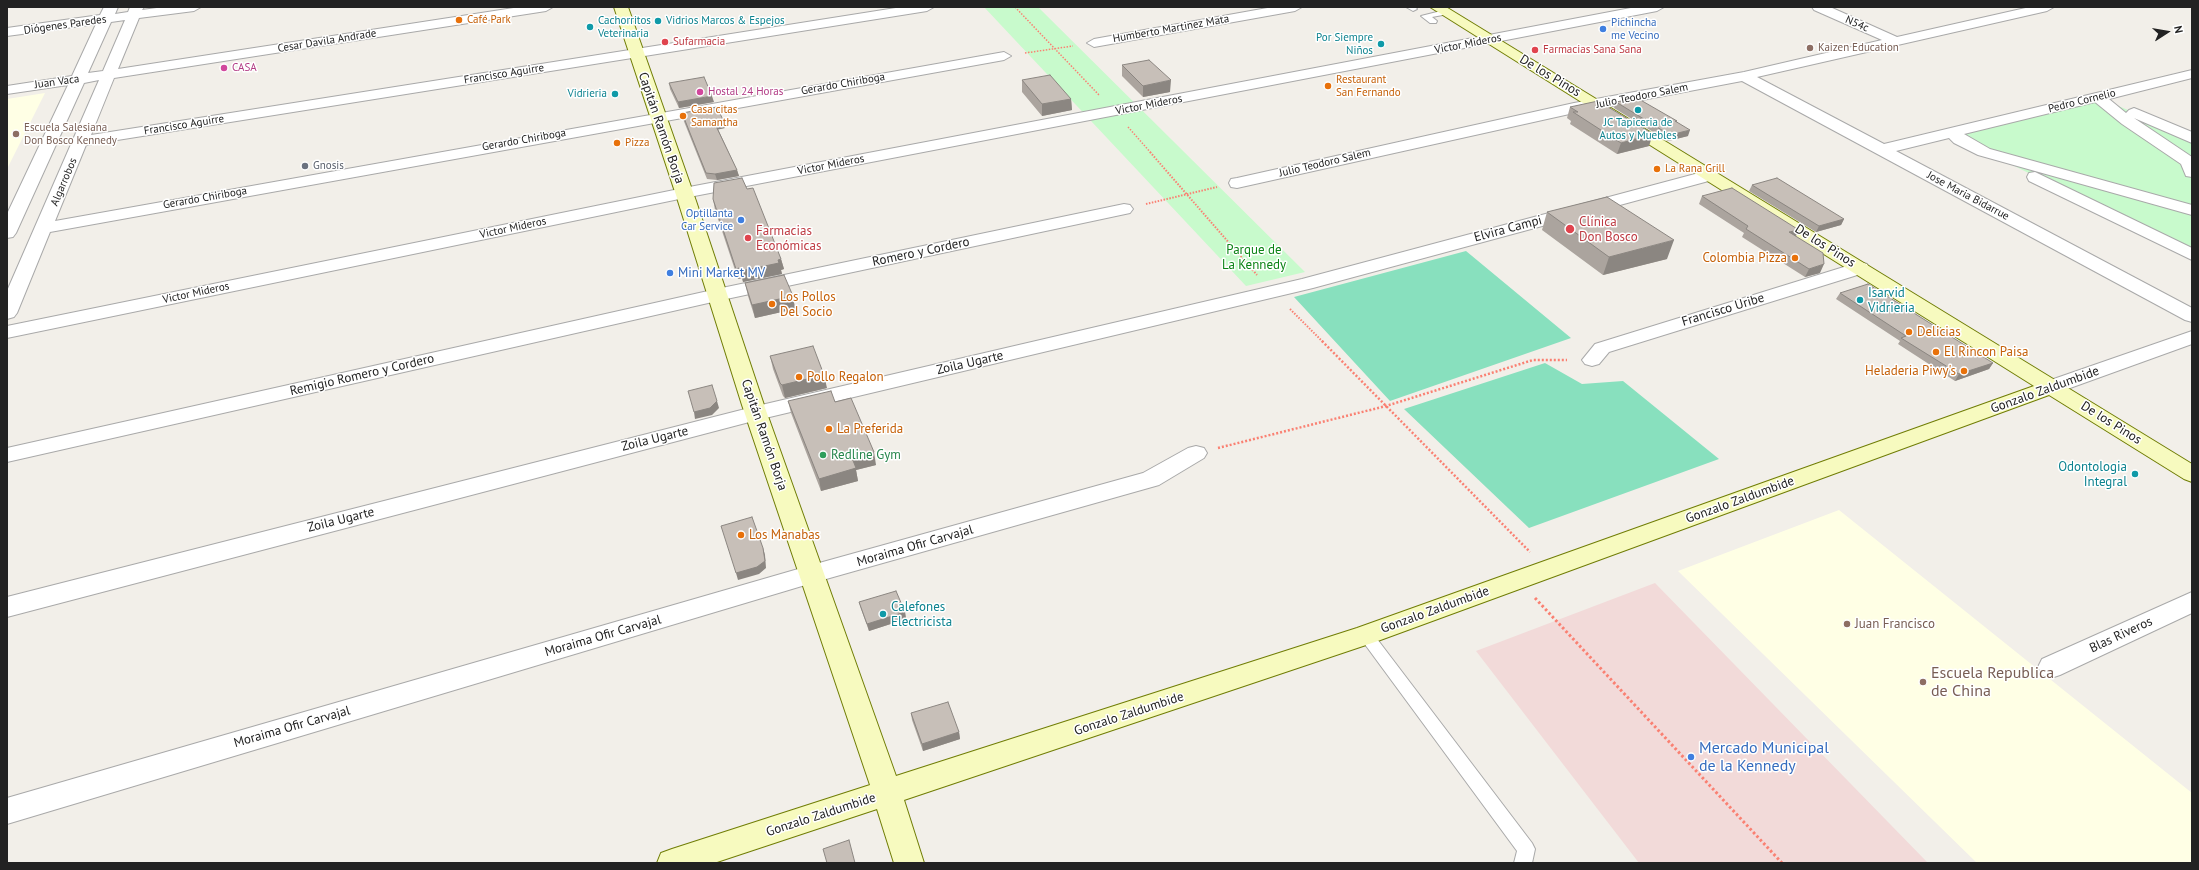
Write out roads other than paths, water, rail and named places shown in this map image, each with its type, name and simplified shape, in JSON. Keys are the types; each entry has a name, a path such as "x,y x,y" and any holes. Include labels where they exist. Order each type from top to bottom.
{"street":[{"name":"Diógenes Paredes","path":"7,32 109,13 194,7"},
{"name":"Cesar Davila Andrade","path":"107,75 546,7"},
{"name":"Capitán Ramón Borja","path":"621,7 909,863"},
{"name":"Francisco Aguirre","path":"81,141 927,7"},
{"name":"Humberto Martinez Mata","path":"1094,43 1295,7"},
{"path":"1611,7 1623,14"},
{"name":"Victor Mideros","path":"7,332 684,193 1115,112 1657,7"},
{"name":"N54c","path":"1819,7 1894,41"},
{"name":"Julio Teodoro Salem","path":"1237,183 1574,108 1597,105 1744,76 2047,7"},
{"name":"Algarrobos","path":"7,313 135,11"},
{"path":"7,233 109,13"},
{"name":"De los Pinos","path":"1438,13 1490,40 1597,105 2192,474"},
{"name":"Gerardo Chiriboga","path":"44,228 657,116 1004,56"},
{"name":"Pedro Cornelio","path":"1881,150 2192,74"},
{"name":"Juan Vaca","path":"7,90 107,75"},
{"name":"Jose Maria Bidarrue","path":"1744,76 2192,316"},
{"path":"2098,97 2192,138"},
{"path":"2098,97 2127,121 2191,165"},
{"path":"1964,129 1956,137 1960,140 2192,255"},
{"path":"1984,152 2192,210"},
{"name":"Elvira Campi","path":"1306,284 1710,175"},
{"name":"Romero y Cordero","path":"717,295 1124,209"},
{"name":"Francisco Uribe","path":"1592,360 1602,348 1860,268"},
{"name":"Zoila Ugarte","path":"7,607 757,413 1306,284"},
{"name":"Remigio Romero y Cordero","path":"7,455 717,295"},
{"name":"Gonzalo Zaldumbide","path":"672,863 887,794 1366,635 2192,337"},
{"name":"Moraima Ofir Carvajal","path":"7,811 812,574 1151,479 1196,454"},
{"name":"Blas Riveros","path":"2051,667 2192,602"}],"lane":[{"path":"1366,635 1526,849 1523,863"}],"place":[{"name":"Café Park","path":"459,20"},
{"name":"Vidrios Marcos & Espejos","path":"658,21"},
{"name":"Cachorritos Veterinaria","path":"590,27"},
{"name":"Pichincha me Vecino","path":"1603,29"},
{"name":"Sufarmacia","path":"665,42"},
{"name":"Por Siempre Niños","path":"1381,44"},
{"name":"Kaizen Education","path":"1810,48"},
{"name":"Farmacias Sana Sana","path":"1535,50"},
{"name":"CASA","path":"224,68"},
{"name":"Restaurant San Fernando","path":"1328,86"},
{"name":"Hostal 24 Horas","path":"700,92"},
{"name":"Vidrieria","path":"615,94"},
{"name":"JC Tapiceria de Autos y Muebles","path":"1638,110"},
{"name":"Casa citas Samantha","path":"683,116"},
{"name":"Escuela Salesiana Don Bosco Kennedy","path":"16,134"},
{"name":"Pizza","path":"617,143"},
{"name":"Gnosis","path":"305,166"},
{"name":"La Rana Grill","path":"1657,169"},
{"name":"Optillanta Car Service","path":"741,220"},
{"name":"Clínica Don Bosco","path":"1570,229"},
{"name":"Farmacias Económicas","path":"748,238"},
{"name":"Colombia Pizza","path":"1795,258"},
{"name":"Mini Market MV","path":"670,273"},
{"name":"Isarvid Vidrieria","path":"1860,300"},
{"name":"Los Pollos Del Socio","path":"772,304"},
{"name":"Delicias","path":"1909,332"},
{"name":"El Rincon Paisa","path":"1936,352"},
{"name":"Heladeria Piwy's","path":"1964,371"},
{"name":"Pollo Regalon","path":"799,377"},
{"name":"La Preferida","path":"829,429"},
{"name":"Redline Gym","path":"823,455"},
{"name":"Odontologia Integral","path":"2135,474"},
{"name":"Los Manabas","path":"741,535"},
{"name":"Calefones Electricista","path":"883,614"},
{"name":"Juan Francisco","path":"1847,624"},
{"name":"Escuela Republica de China","path":"1923,682"},
{"name":"Mercado Municipal de la Kennedy","path":"1691,757"}],"park label":[{"name":"Parque de La Kennedy","path":"1254,258"}]}
